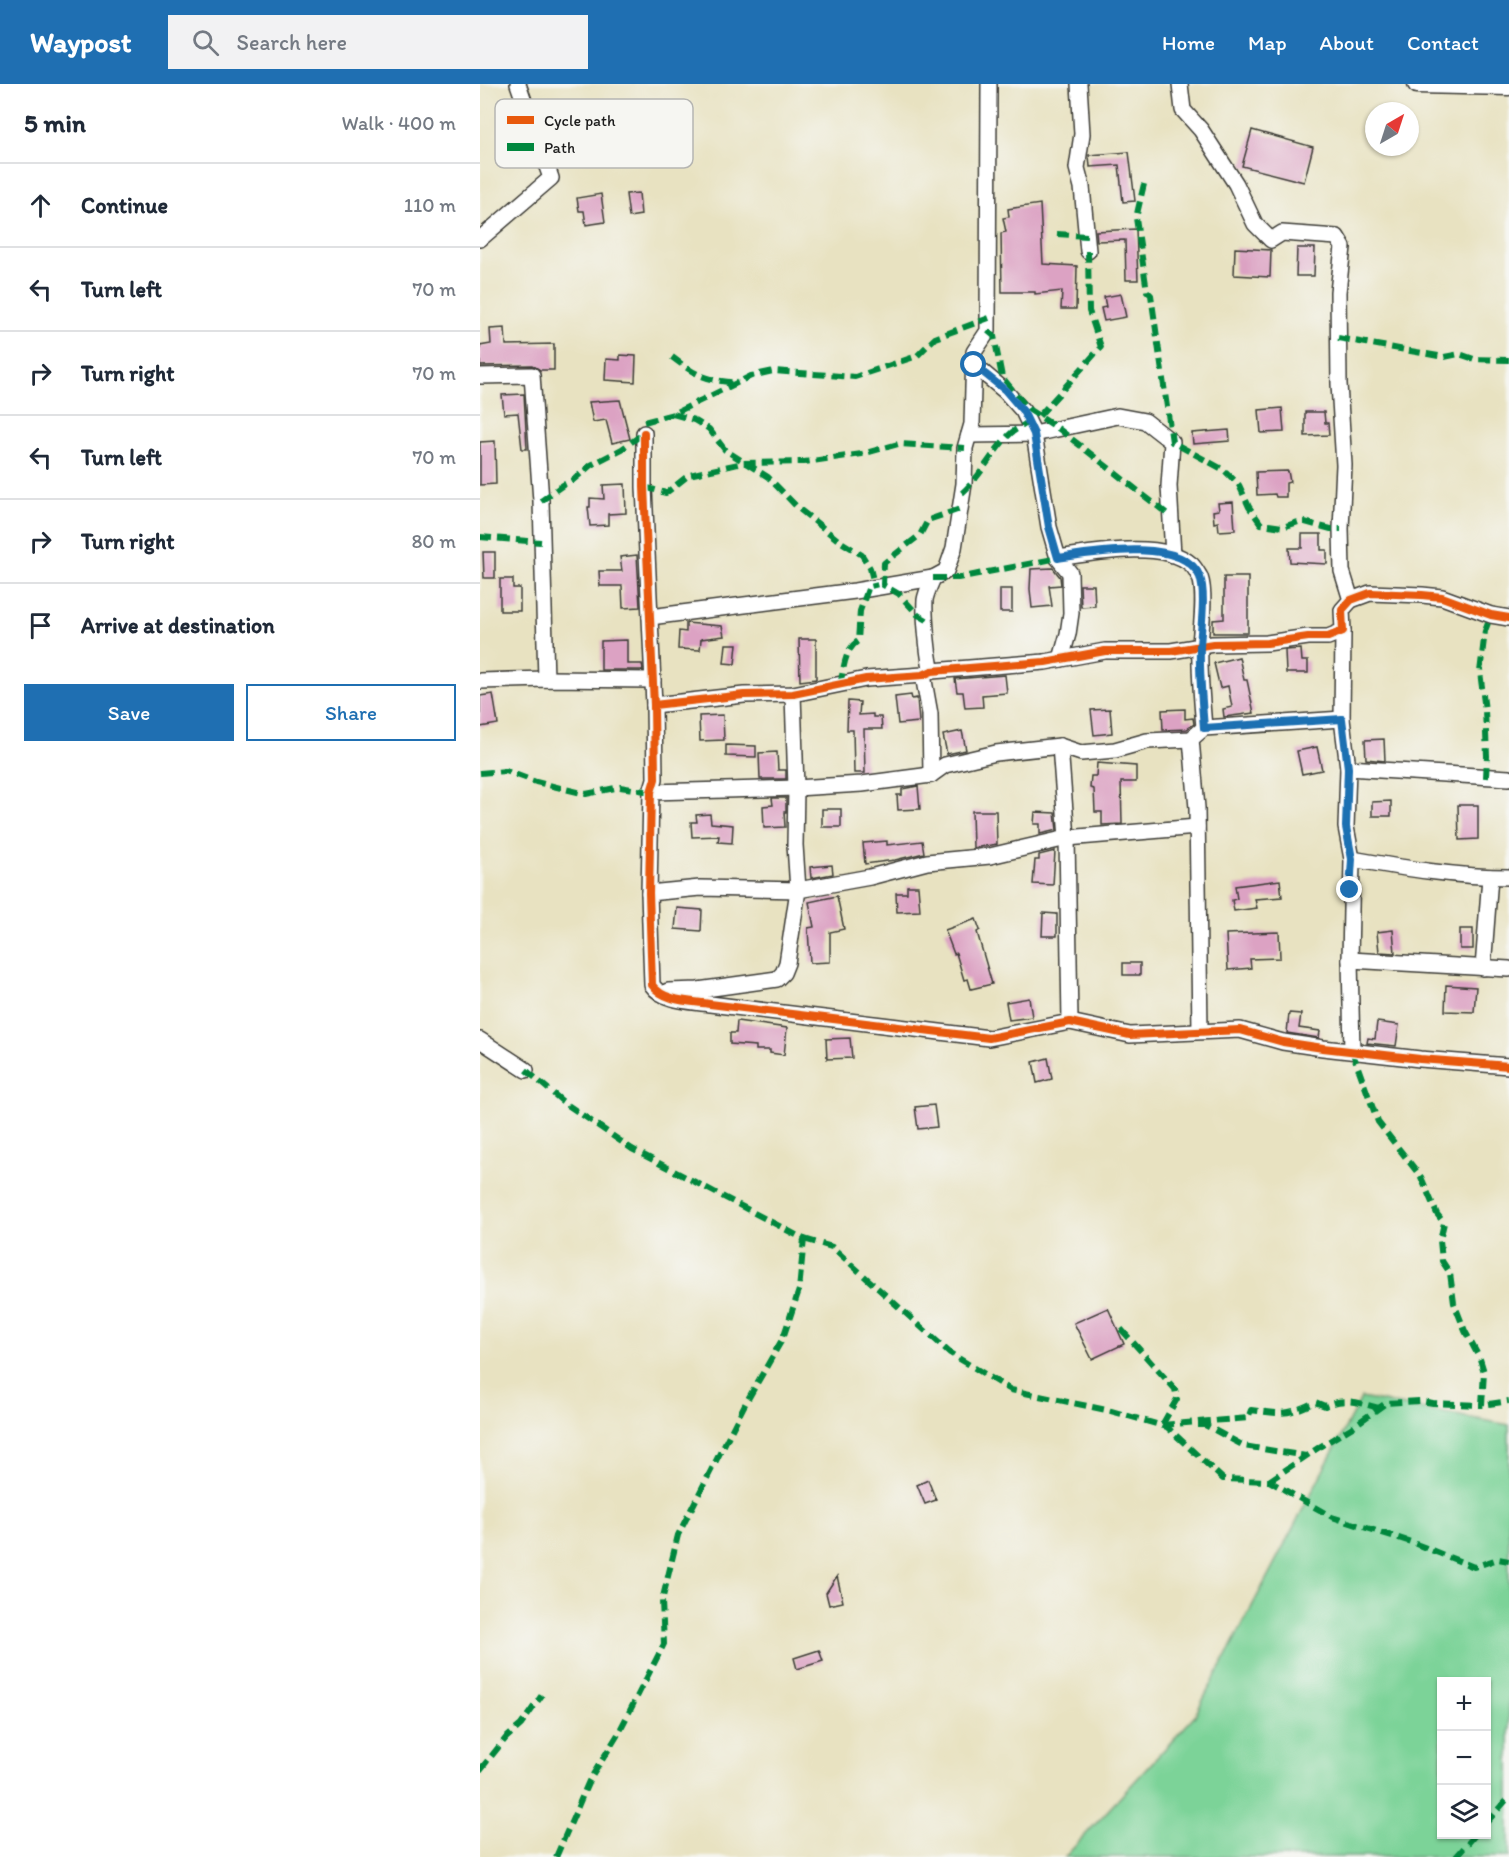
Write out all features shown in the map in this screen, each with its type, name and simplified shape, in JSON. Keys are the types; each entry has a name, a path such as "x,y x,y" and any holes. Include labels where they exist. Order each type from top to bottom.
{"main road":[{"path":"1417,84 1509,86"}],"street":[{"path":"518,84 523,99"},
{"path":"650,617 855,591 933,578 946,571 954,548 964,484 965,448 972,424 974,352 988,331 989,84"},
{"path":"1079,84 1082,134 1077,168 1082,187 1089,251"},
{"path":"1180,84 1183,110 1201,130 1236,184 1255,224 1271,240 1282,233 1336,237 1343,247 1338,292 1339,384 1344,465 1341,529 1342,571 1351,600"},
{"path":"480,239 551,178 547,168"},
{"path":"974,365 1005,390 1023,411 1034,434 1049,527 1058,558 1070,573 1071,613 1061,659"},
{"path":"480,376 532,375 541,501 546,679"},
{"path":"969,435 1034,434 1118,416 1145,421 1172,442 1169,486 1173,555"},
{"path":"644,433 655,778 651,792 649,893 652,985 656,991 664,996 733,1007 989,1038 1070,1022 1130,1035 1200,1030 1240,1030 1283,1042 1509,1066"},
{"path":"1058,558 1147,550 1173,555 1193,566 1200,578 1203,612 1200,647 1204,728"},
{"path":"931,775 928,673 930,651 925,600 933,578"},
{"path":"1353,1051 1350,960 1352,859 1346,827 1348,768 1342,719 1342,610 1351,600 1370,593 1422,594 1442,597 1491,615 1509,618"},
{"path":"654,705 744,694 793,694 866,679 1061,659 1105,651 1170,651 1213,644 1267,643 1308,637 1328,637 1343,631"},
{"path":"480,681 653,680"},
{"path":"656,991 698,990 777,979 783,973 787,963 798,890 795,845 793,694"},
{"path":"651,792 862,784 931,775 945,765 996,753 1060,746 1081,753 1114,750 1147,741 1191,739 1204,728 1342,719"},
{"path":"1191,739 1197,827 1200,1030"},
{"path":"1060,746 1067,838 1070,1022"},
{"path":"1348,768 1509,778"},
{"path":"649,893 700,888 798,890 870,877 927,862 990,856 1067,838 1197,827"},
{"path":"1352,859 1399,868 1509,877"},
{"path":"1483,968 1490,877"},
{"path":"1350,960 1509,969"},
{"path":"480,1040 526,1070"}],"green space":[{"path":"1361,1398 1509,1425 1509,1857 1065,1857 1194,1717"}],"building":[{"path":"1252,130 1313,147 1304,182 1242,166"},
{"path":"1129,152 1135,201 1123,202 1119,165 1090,167 1089,155"},
{"path":"639,193 641,215 629,217 626,194"},
{"path":"601,194 605,222 586,225 584,211 579,211 577,198"},
{"path":"1040,204 1043,264 1077,266 1076,309 1061,309 1062,291 1035,294 1035,292 1002,292 1001,233 1006,232 1003,218 1009,217 1008,209"},
{"path":"1136,229 1138,280 1126,280 1125,240 1097,241 1096,231"},
{"path":"1235,248 1271,250 1270,277 1234,275"},
{"path":"1297,248 1315,248 1314,276 1296,276"},
{"path":"1121,294 1126,317 1104,321 1101,308 1106,307 1104,297"},
{"path":"505,328 506,345 554,344 554,370 540,370 532,365 480,366 480,346 491,344 490,329"},
{"path":"620,355 636,356 635,382 605,380 606,359 620,360"},
{"path":"524,394 527,449 522,449 518,413 504,414 502,395"},
{"path":"620,400 630,439 612,443 606,420 593,422 589,402"},
{"path":"1282,408 1284,432 1261,433 1259,410"},
{"path":"1305,412 1324,412 1329,435 1305,436"},
{"path":"1229,430 1230,441 1193,444 1192,433"},
{"path":"495,441 496,484 480,485 480,442"},
{"path":"1288,471 1290,482 1286,483 1286,497 1276,497 1275,494 1257,495 1256,472"},
{"path":"625,484 626,513 608,514 608,525 590,526 588,507 590,507 590,498 604,499 603,485"},
{"path":"1233,502 1235,530 1219,531 1218,522 1214,523 1213,511 1219,510 1218,503"},
{"path":"1302,534 1321,534 1321,550 1327,550 1327,564 1290,562 1289,548 1302,548"},
{"path":"483,552 495,552 495,578 484,578"},
{"path":"637,555 640,607 623,608 622,586 600,586 599,571 622,571 620,557"},
{"path":"1053,568 1060,577 1061,585 1049,586 1052,606 1032,608 1031,569"},
{"path":"1224,577 1248,577 1248,633 1213,633 1213,620 1224,619"},
{"path":"500,579 513,579 513,588 520,588 520,611 500,611"},
{"path":"1080,585 1094,585 1095,606 1081,607"},
{"path":"1000,589 1012,589 1012,612 1000,612"},
{"path":"686,623 722,626 724,636 701,639 700,650 678,649 679,631 686,632"},
{"path":"799,639 816,639 816,679 800,681"},
{"path":"627,640 627,664 642,664 643,670 601,670 601,641"},
{"path":"726,644 737,644 735,664 724,663"},
{"path":"1301,649 1302,661 1308,661 1308,673 1286,673 1285,650"},
{"path":"1239,657 1254,713 1224,717 1223,709 1232,707 1228,686 1220,688 1214,663"},
{"path":"1005,675 1007,693 982,695 983,707 965,708 963,692 957,692 955,679"},
{"path":"493,694 498,724 480,727 480,696"},
{"path":"911,695 912,699 917,698 919,722 898,724 895,697"},
{"path":"848,701 860,702 859,715 873,714 873,717 881,717 882,729 864,729 865,773 854,773 853,730 847,730"},
{"path":"1110,709 1112,733 1094,735 1091,710"},
{"path":"1185,709 1185,719 1193,718 1194,724 1187,729 1163,730 1162,710"},
{"path":"723,715 724,740 700,741 699,716"},
{"path":"962,731 966,750 947,754 943,735"},
{"path":"1384,739 1385,761 1366,759 1365,740"},
{"path":"726,745 756,746 756,757 726,756"},
{"path":"1317,747 1322,770 1302,774 1297,751"},
{"path":"777,752 778,770 786,770 786,779 760,779 759,753"},
{"path":"1097,763 1136,766 1136,782 1121,782 1122,824 1102,825 1102,812 1095,812 1094,789 1090,788 1091,776 1096,776"},
{"path":"918,786 920,809 898,810 897,795 902,795 902,789"},
{"path":"772,798 786,798 785,827 764,828 763,806 773,805"},
{"path":"1391,801 1391,816 1372,816 1372,802"},
{"path":"1458,805 1478,805 1478,839 1459,840"},
{"path":"822,809 841,809 841,827 822,827"},
{"path":"972,811 996,811 997,844 973,848"},
{"path":"1035,812 1055,813 1057,830 1040,834 1040,824 1034,824"},
{"path":"710,814 711,823 733,825 732,843 718,842 719,836 692,837 691,822 697,822 696,815"},
{"path":"887,841 887,845 922,841 924,853 865,864 863,843"},
{"path":"1055,851 1053,885 1033,884 1035,860 1039,860 1039,855"},
{"path":"832,865 833,874 811,878 810,867"},
{"path":"1280,880 1282,897 1255,899 1257,908 1234,911 1232,900 1237,899 1235,886"},
{"path":"907,886 918,886 920,911 897,912 896,893 907,893"},
{"path":"837,896 844,929 830,932 830,962 810,963 808,928 814,927 809,902"},
{"path":"677,908 702,910 701,931 675,929"},
{"path":"1043,913 1057,914 1057,936 1042,936"},
{"path":"976,919 980,930 977,932 992,984 971,989 968,979 964,980 956,953 954,954 945,930"},
{"path":"1460,929 1473,929 1473,949 1460,949"},
{"path":"1393,930 1395,953 1379,952 1377,932"},
{"path":"1279,932 1280,958 1250,959 1251,968 1228,970 1226,934"},
{"path":"1123,963 1140,963 1140,975 1123,975"},
{"path":"1446,985 1476,987 1474,1012 1445,1011"},
{"path":"1029,998 1032,1017 1009,1020 1006,1002"},
{"path":"1289,1013 1301,1014 1299,1028 1320,1031 1319,1038 1287,1033"},
{"path":"737,1021 787,1028 784,1055 770,1053 770,1050 756,1050 756,1046 730,1044 730,1033 736,1033"},
{"path":"1377,1022 1399,1025 1396,1046 1367,1043 1368,1038 1375,1039"},
{"path":"850,1038 852,1058 827,1059 826,1039"},
{"path":"1048,1058 1052,1079 1037,1083 1033,1062"},
{"path":"934,1105 937,1127 918,1129 915,1107"},
{"path":"1108,1308 1124,1344 1092,1359 1074,1323"},
{"path":"928,1480 936,1500 925,1504 917,1485"},
{"path":"837,1576 843,1602 829,1605 826,1593"},
{"path":"819,1650 823,1661 797,1669 794,1658"}],"marked path":[{"path":"1144,184 1136,218 1147,291 1151,295 1172,442 1224,470 1239,485 1249,507 1261,524 1283,527 1301,521 1331,529 1341,529"},
{"path":"1057,234 1088,236"},
{"path":"1039,416 1101,347 1089,311 1088,251"},
{"path":"644,422 673,414 751,376 773,371 855,377 917,356 935,338 989,318"},
{"path":"988,331 994,336 1002,377 1028,409 1059,429 1170,516"},
{"path":"1338,338 1444,357 1459,354 1474,359 1509,360"},
{"path":"672,357 702,376 738,383"},
{"path":"673,414 694,420 709,429 725,450 768,477 798,508 838,540 862,555 870,568 875,588"},
{"path":"962,493 1008,436 1028,422"},
{"path":"541,501 572,481 591,465 622,449 644,433"},
{"path":"644,487 666,493 689,475 743,463 804,462 862,454 898,444 965,448"},
{"path":"927,620 918,615 899,594 883,585 884,563 920,535 928,520 960,509"},
{"path":"480,537 541,542"},
{"path":"933,578 958,578 1058,558"},
{"path":"840,685 847,655 858,641 860,611 868,589"},
{"path":"1486,778 1485,710 1480,672 1485,631 1491,615"},
{"path":"480,773 506,771 536,782 586,794 620,787 651,792"},
{"path":"1352,1051 1378,1122 1421,1177 1437,1214 1444,1223 1440,1240 1442,1261 1450,1273 1454,1303 1484,1372 1482,1405 1509,1401"},
{"path":"526,1070 562,1101 632,1149 804,1239 799,1290 783,1338 744,1406 678,1535 662,1601 664,1644 617,1736 589,1781 556,1857"},
{"path":"804,1239 832,1247 950,1353 1011,1390 1111,1411 1167,1427 1223,1479 1269,1481 1332,1517 1411,1542 1474,1567 1498,1559 1509,1561"},
{"path":"1121,1329 1175,1389 1177,1399 1162,1425"},
{"path":"1269,1481 1386,1403 1421,1401 1482,1405"},
{"path":"1162,1425 1248,1418 1251,1410 1283,1413 1315,1402 1325,1406 1332,1403 1352,1402 1379,1408"},
{"path":"1198,1425 1205,1425 1244,1446 1306,1456"},
{"path":"480,1770 506,1738 521,1725 542,1695"},
{"path":"1491,1817 1509,1797"},
{"path":"1456,1857 1472,1839"}],"cycle path":[{"path":"644,433 655,779 651,792 649,893 652,985 657,991 671,998 686,1001 989,1038 1070,1022 1130,1035 1240,1030 1283,1042 1323,1048 1509,1066"},
{"path":"654,705 744,695 793,694 866,679 1045,662 1105,651 1171,651 1213,644 1267,643 1308,637 1328,637 1343,631 1342,610 1351,600 1370,593 1442,597 1491,615 1509,618"}],"route":[{"path":"974,365 1005,390 1023,411 1034,434 1049,527 1058,558 1147,550 1181,558 1193,566 1200,578 1203,612 1200,647 1204,728 1342,719 1348,768 1346,827 1352,859 1350,890"}]}
